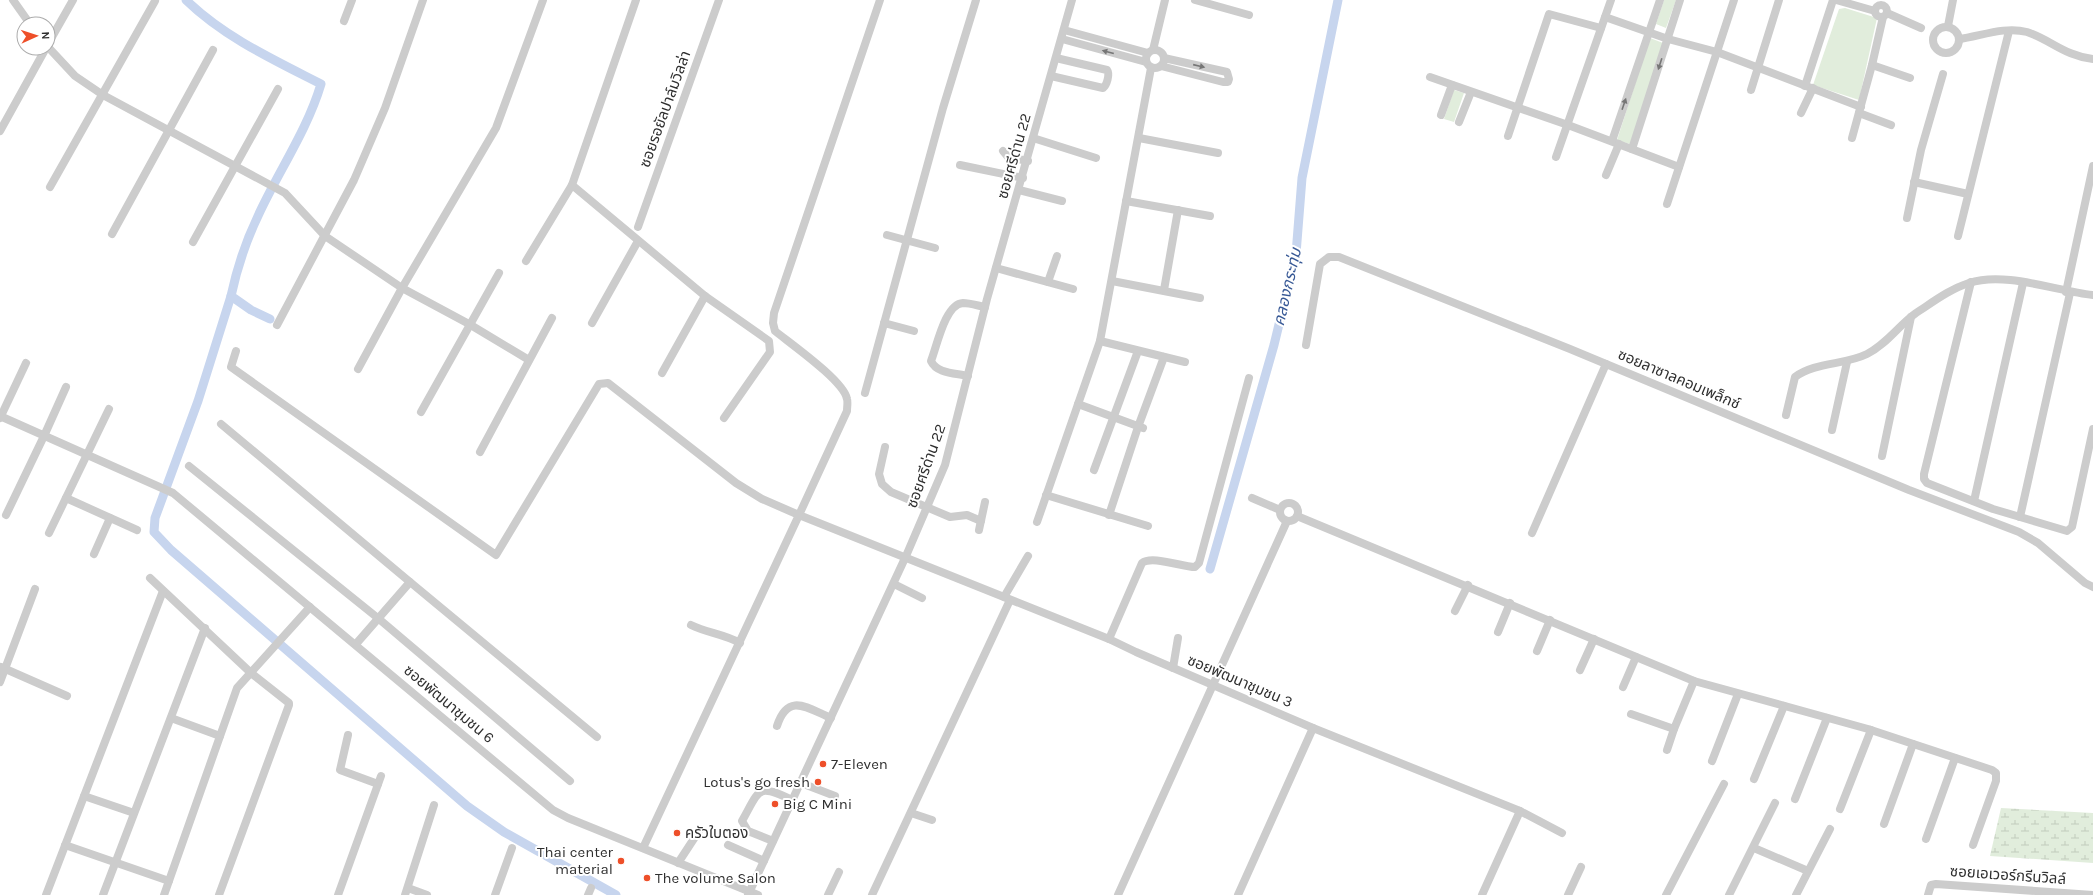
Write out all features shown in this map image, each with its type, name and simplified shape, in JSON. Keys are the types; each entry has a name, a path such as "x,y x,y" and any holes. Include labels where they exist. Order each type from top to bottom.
{"street":[{"path":"13,0 24,16"},
{"path":"56,30 73,0"},
{"path":"344,21 352,0"},
{"path":"277,325 354,180 385,108 423,0"},
{"path":"358,368 402,288 496,128 543,0"},
{"path":"526,261 572,185 636,0"},
{"name":"ซอยรอยัลปาล์มวิลล่า","path":"638,227 719,0"},
{"path":"643,848 847,411 847,398 842,388 821,367 775,331 773,323 774,313 880,0"},
{"path":"865,393 942,108 976,0"},
{"name":"ซอยศรีด่าน 22","path":"749,893 894,584 947,459 985,307 1028,161 1072,0"},
{"path":"1037,522 1100,341 1139,138 1148,65 1165,0"},
{"path":"1195,0 1225,4 1249,15"},
{"path":"1556,157 1611,0"},
{"path":"1606,175 1660,0"},
{"path":"1632,149 1680,0"},
{"path":"1667,204 1734,0"},
{"path":"1750,90 1779,0"},
{"path":"1801,112 1834,0 1875,11 1877,15 1885,9"},
{"path":"1948,26 1953,0"},
{"path":"50,187 155,1"},
{"path":"1885,9 1921,28"},
{"path":"1852,138 1872,65 1885,9"},
{"path":"1508,136 1549,14 1601,28"},
{"path":"1605,18 1668,39 1717,52 1809,87 1891,125"},
{"path":"1948,26 1956,31 1959,39 1958,46 1952,52 1944,53 1936,50 1932,42 1934,34 1940,28 1948,26"},
{"path":"1062,39 1158,68 1161,66 1223,82 1228,82 1229,79 1227,72 1164,58 1159,51 1151,52 1064,30"},
{"path":"1959,39 2009,31 2027,32 2070,54 2093,58"},
{"path":"1958,236 2009,31"},
{"path":"112,234 213,50"},
{"path":"0,131 42,56"},
{"path":"56,56 75,76 103,95 285,193 325,236 402,288 469,324 528,360"},
{"path":"1052,76 1103,88 1109,74 1107,70 1056,58"},
{"path":"1161,66 1164,58"},
{"path":"1872,65 1910,78"},
{"path":"1907,218 1914,182 1943,74"},
{"path":"1430,77 1568,125 1679,167"},
{"path":"1441,115 1452,85"},
{"path":"193,242 278,89"},
{"path":"1459,122 1471,92"},
{"path":"1034,138 1096,158"},
{"path":"1139,138 1218,153"},
{"path":"1003,151 1008,157 1028,161"},
{"path":"960,165 1023,178"},
{"path":"2020,517 2093,166"},
{"path":"1914,182 1968,194"},
{"path":"572,185 705,296 769,341 771,347 770,352 724,418"},
{"path":"1019,190 1062,201"},
{"path":"1126,201 1210,216"},
{"path":"1164,290 1178,210"},
{"path":"887,235 935,248"},
{"path":"592,323 638,241"},
{"path":"1048,282 1056,256"},
{"name":"ซอยลาซาลคอมเพล็กซ์","path":"1306,345 1320,264 1329,257 1339,257 1606,364 1909,490 2019,532 2038,543 2084,582 2093,587"},
{"path":"996,268 1073,289"},
{"path":"421,412 469,324 499,273"},
{"path":"1786,415 1795,377 1806,371 1847,362 1876,349 1911,317 1941,296 1971,282 1987,280 2023,283 2068,292 2093,295"},
{"path":"1112,281 1200,298"},
{"path":"1971,282 1924,479 1927,484 2063,531 2072,527 2093,429"},
{"path":"1974,501 2023,283"},
{"path":"662,373 705,296"},
{"path":"968,376 939,370 933,366 931,361 948,313 955,306 963,303 985,307"},
{"path":"1882,456 1911,317"},
{"path":"480,452 528,360 552,318"},
{"path":"884,323 914,331"},
{"path":"1100,341 1185,362"},
{"name":"ซอยพัฒนาชุมชน 3","path":"236,351 231,367 496,555 599,384 603,382 608,383 736,483 762,499 1109,639 1314,728 1520,811 1562,833"},
{"path":"1094,470 1138,351"},
{"path":"1109,515 1141,428 1164,357"},
{"path":"1832,430 1847,362"},
{"path":"0,417 26,363"},
{"path":"1532,533 1606,364"},
{"path":"1109,639 1142,563 1152,560 1195,567 1199,563 1249,378"},
{"path":"6,515 66,386"},
{"path":"1078,404 1141,428"},
{"path":"49,533 109,409"},
{"name":"ซอยพัฒนาชุมชน 6","path":"0,417 173,492 553,810 568,818 749,893 758,895"},
{"path":"221,424 597,736"},
{"path":"886,447 879,474 882,484 891,492 950,517 967,516 981,521"},
{"path":"189,466 379,619 570,781"},
{"path":"1046,495 1148,526"},
{"path":"66,498 137,530"},
{"path":"1252,498 1280,510"},
{"path":"979,530 986,502"},
{"path":"1292,503 1297,507 1297,516 1293,520 1287,521 1280,515 1280,510 1283,504 1292,503"},
{"path":"1297,516 1468,585 1694,681 1871,730 1992,770 1996,773 1996,781 1973,845"},
{"path":"94,554 110,518"},
{"path":"1118,895 1287,521"},
{"path":"872,895 1028,556"},
{"path":"150,578 205,628 251,673 287,700 289,705 219,895"},
{"path":"356,644 410,582"},
{"path":"894,584 922,598"},
{"path":"1455,611 1468,585"},
{"path":"0,682 3,668 36,589"},
{"path":"46,895 163,591"},
{"path":"1498,632 1510,603"},
{"path":"164,895 237,688 310,607"},
{"path":"1537,651 1550,620"},
{"path":"691,625 701,630 728,636 740,642"},
{"path":"103,895 205,628"},
{"path":"1173,668 1178,638"},
{"path":"1580,670 1594,639"},
{"path":"1623,687 1636,657"},
{"path":"3,668 67,696"},
{"path":"1667,750 1694,681"},
{"path":"1712,761 1738,694"},
{"path":"777,726 780,715 787,707 793,705 802,706 831,718"},
{"path":"1754,779 1784,706"},
{"path":"1631,714 1674,729"},
{"path":"170,718 220,736"},
{"path":"1795,799 1828,718"},
{"path":"1238,895 1314,728"},
{"path":"1840,809 1871,730"},
{"path":"348,735 340,770 378,784"},
{"path":"1884,824 1913,744"},
{"path":"1926,839 1955,758"},
{"path":"338,895 382,776"},
{"path":"801,783 835,796"},
{"path":"1666,895 1724,784"},
{"path":"773,842 748,831 742,820 757,794 764,789 771,790 792,800"},
{"path":"84,796 134,813"},
{"path":"1729,895 1754,848 1775,802"},
{"path":"427,895 406,891 434,805"},
{"path":"1482,895 1520,811"},
{"path":"911,813 932,820"},
{"path":"1796,895 1830,829"},
{"path":"678,863 699,831"},
{"path":"65,845 169,881"},
{"path":"728,846 764,861"},
{"path":"495,895 512,848"},
{"path":"1754,848 1808,871"},
{"path":"1568,895 1581,867"},
{"path":"828,895 839,872"},
{"name":"ซอยเอเวอร์กรีนวิลล์","path":"1928,895 1931,885 1936,884 2093,895"}],"green space":[{"path":"1664,0 1676,0 1666,28 1656,24"},
{"path":"1845,8 1877,18 1859,100 1813,85 1839,9"},
{"path":"1650,38 1663,43 1630,144 1617,140"},
{"path":"1454,90 1464,93 1454,122 1444,119"},
{"path":"2001,808 2093,813 2093,863 1990,856"}],"waterway":[{"path":"186,0 233,37 321,84 300,135 254,225 242,255 231,296 251,310 270,319"},
{"name":"คลองกระทุ่ม","path":"1210,569 1274,345 1296,254 1302,178 1338,0"},
{"path":"231,296 198,401 155,518 154,532 171,550 467,806 504,832 616,895"}],"place":[{"name":"7-Eleven","path":"823,764"},
{"name":"Lotus's go fresh","path":"818,782"},
{"name":"Big C Mini","path":"775,804"},
{"name":"ครัวใบตอง","path":"677,833"},
{"name":"Thai center material","path":"621,861"},
{"name":"The volume Salon","path":"647,878"}]}
